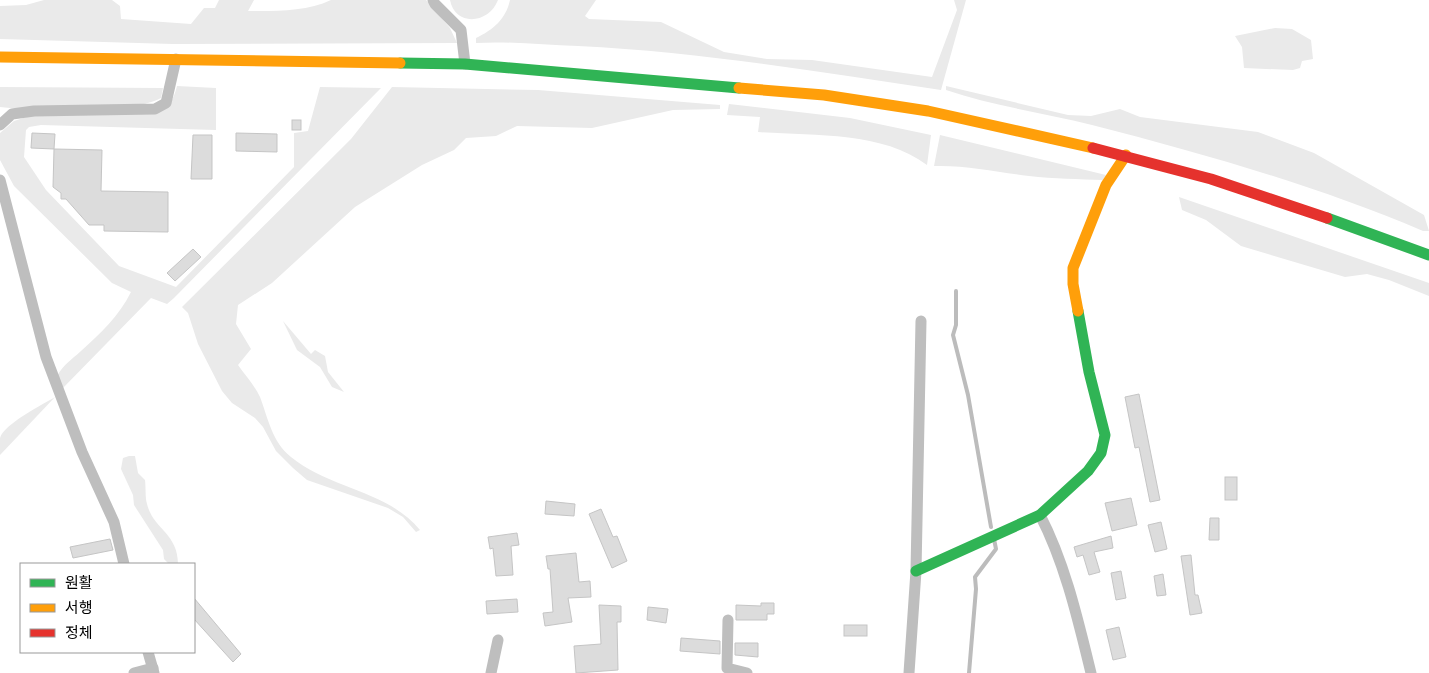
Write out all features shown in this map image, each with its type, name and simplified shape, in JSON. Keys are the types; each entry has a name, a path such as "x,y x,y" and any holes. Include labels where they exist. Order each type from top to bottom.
{"main road":[{"path":"0,56 464,64 824,95 928,111 1126,155 1211,179 1377,234 1429,255"},
{"path":"916,571 1040,514 1088,471 1101,453 1105,435 1089,372 1073,284 1073,268 1106,184 1126,155"}],"street":[{"path":"433,0 434,4 461,30 464,41 464,64"},
{"path":"1,122 12,114 34,111 155,109 166,103 176,60"},
{"path":"0,180 46,357 82,452 114,522 124,563"},
{"path":"909,673 916,571 921,322"},
{"path":"1040,514 1051,536 1060,563 1080,626 1091,673"},
{"path":"728,620 727,668 747,673"},
{"path":"491,673 498,640"},
{"path":"134,673 153,671 148,653"}],"shaded area":[{"path":"44,0 112,0 120,6 121,19 191,24 204,8 215,8 219,0 254,0 248,11 280,11 311,7 331,0 426,0 450,28 457,43 173,44 0,39 0,6 26,5"},
{"path":"450,0 498,0 494,8 487,14 480,18 472,19 458,15 453,9"},
{"path":"510,0 596,0 585,16 589,19 661,22 724,52 767,59 812,60 932,77 957,10 954,0 966,0 941,90 670,53 527,43 476,43 476,38 488,31 502,18"},
{"path":"1275,28 1292,29 1311,40 1313,59 1302,61 1300,68 1293,70 1244,68 1242,47 1235,36"},
{"path":"177,86 216,88 216,130 41,125 29,127 26,130 24,157 46,190 119,266 176,287 294,167 294,133 308,131 320,87 381,88 174,298 167,304 151,298 62,389 57,376 68,362 109,324 131,292 112,283 14,186 0,160 0,133 14,121 36,114 153,113 169,104"},
{"path":"946,86 1068,115 1091,116 1120,109 1140,117 1258,132 1314,153 1424,215 1429,231 1423,231 1301,185 1218,159 1092,125 982,101 946,90"},
{"path":"0,87 163,88 161,98 129,107 67,109 0,107"},
{"path":"392,87 538,90 720,105 720,109 673,110 592,128 517,126 496,136 466,138 454,150 422,165 355,207 272,283 238,305 236,324 251,349 238,365 258,393 271,429 279,444 291,457 306,468 391,506 407,517 420,530 416,532 403,517 388,508 307,480 293,468 276,451 263,427 255,418 232,403 222,391 198,344 188,313 182,307 351,139"},
{"path":"729,104 850,118 931,135 927,165 909,154 889,146 868,141 824,135 758,132 760,117 727,115"},
{"path":"940,135 1106,175 1103,180 1057,178 970,168 934,166"},
{"path":"1179,197 1429,283 1429,296 1389,280 1367,274 1345,277 1241,246 1206,220 1182,210"},
{"path":"283,321 311,354 315,350 325,356 328,372 344,392 332,387 320,367 297,350"},
{"path":"55,397 0,455 0,438 8,427"},
{"path":"135,456 138,473 145,480 146,501 150,512 174,545 178,563 168,563 164,559 163,550 134,505 133,495 121,469 123,458"}],"building":[{"path":"292,120 301,120 301,130 292,130"},
{"path":"32,133 55,134 54,149 31,148"},
{"path":"236,133 277,134 277,152 236,151"},
{"path":"193,135 212,135 212,179 191,179"},
{"path":"54,149 102,150 101,191 168,192 168,232 104,231 104,225 89,225 66,199 61,199 61,193 53,187"},
{"path":"193,249 201,257 175,281 167,273"},
{"path":"1139,394 1160,500 1150,502 1139,447 1135,448 1125,397"},
{"path":"1225,477 1237,477 1237,500 1225,500"},
{"path":"1131,498 1137,525 1112,531 1105,503"},
{"path":"546,501 575,504 574,516 545,514"},
{"path":"601,509 613,537 617,536 627,561 612,568 589,514"},
{"path":"1210,518 1219,518 1219,540 1209,540"},
{"path":"1161,522 1167,549 1155,552 1148,525"},
{"path":"517,533 519,545 511,546 513,575 496,576 493,548 490,549 488,537"},
{"path":"1111,536 1113,548 1094,552 1100,572 1089,575 1083,555 1077,557 1074,547"},
{"path":"110,539 113,550 73,558 70,547"},
{"path":"576,553 579,582 590,581 591,597 568,598 572,622 545,626 543,613 553,612 550,569 548,569 546,556"},
{"path":"1191,555 1195,595 1198,595 1202,613 1190,615 1181,556"},
{"path":"1121,571 1126,598 1116,600 1111,573"},
{"path":"1163,574 1166,595 1157,596 1154,576"},
{"path":"195,599 241,654 233,662 195,620"},
{"path":"517,599 518,612 487,614 486,601"},
{"path":"761,603 774,603 774,614 767,614 767,620 736,620 736,605 761,606"},
{"path":"599,605 621,606 621,622 617,622 618,670 576,673 574,646 601,644"},
{"path":"648,607 668,609 666,623 647,620"},
{"path":"844,625 867,625 867,636 844,636"},
{"path":"1119,627 1126,657 1113,660 1106,630"},
{"path":"681,638 720,641 720,654 680,651"},
{"path":"735,643 758,643 758,657 735,655"}],"waterway":[{"path":"956,291 956,325 953,335 968,395 991,527"},
{"path":"969,673 976,589 975,577 996,549 994,539"}],"traffic: fast":[{"path":"400,63 465,64 739,88"},
{"path":"1327,218 1429,255"},
{"path":"916,571 1040,515 1088,471 1101,453 1105,435 1089,372 1078,311"}],"traffic: slow":[{"path":"0,57 400,63"},
{"path":"739,88 824,95 928,111 1093,148"},
{"path":"1078,311 1073,284 1073,268 1106,185 1126,155"}],"traffic: jam":[{"path":"1093,148 1211,179 1327,218"}]}
